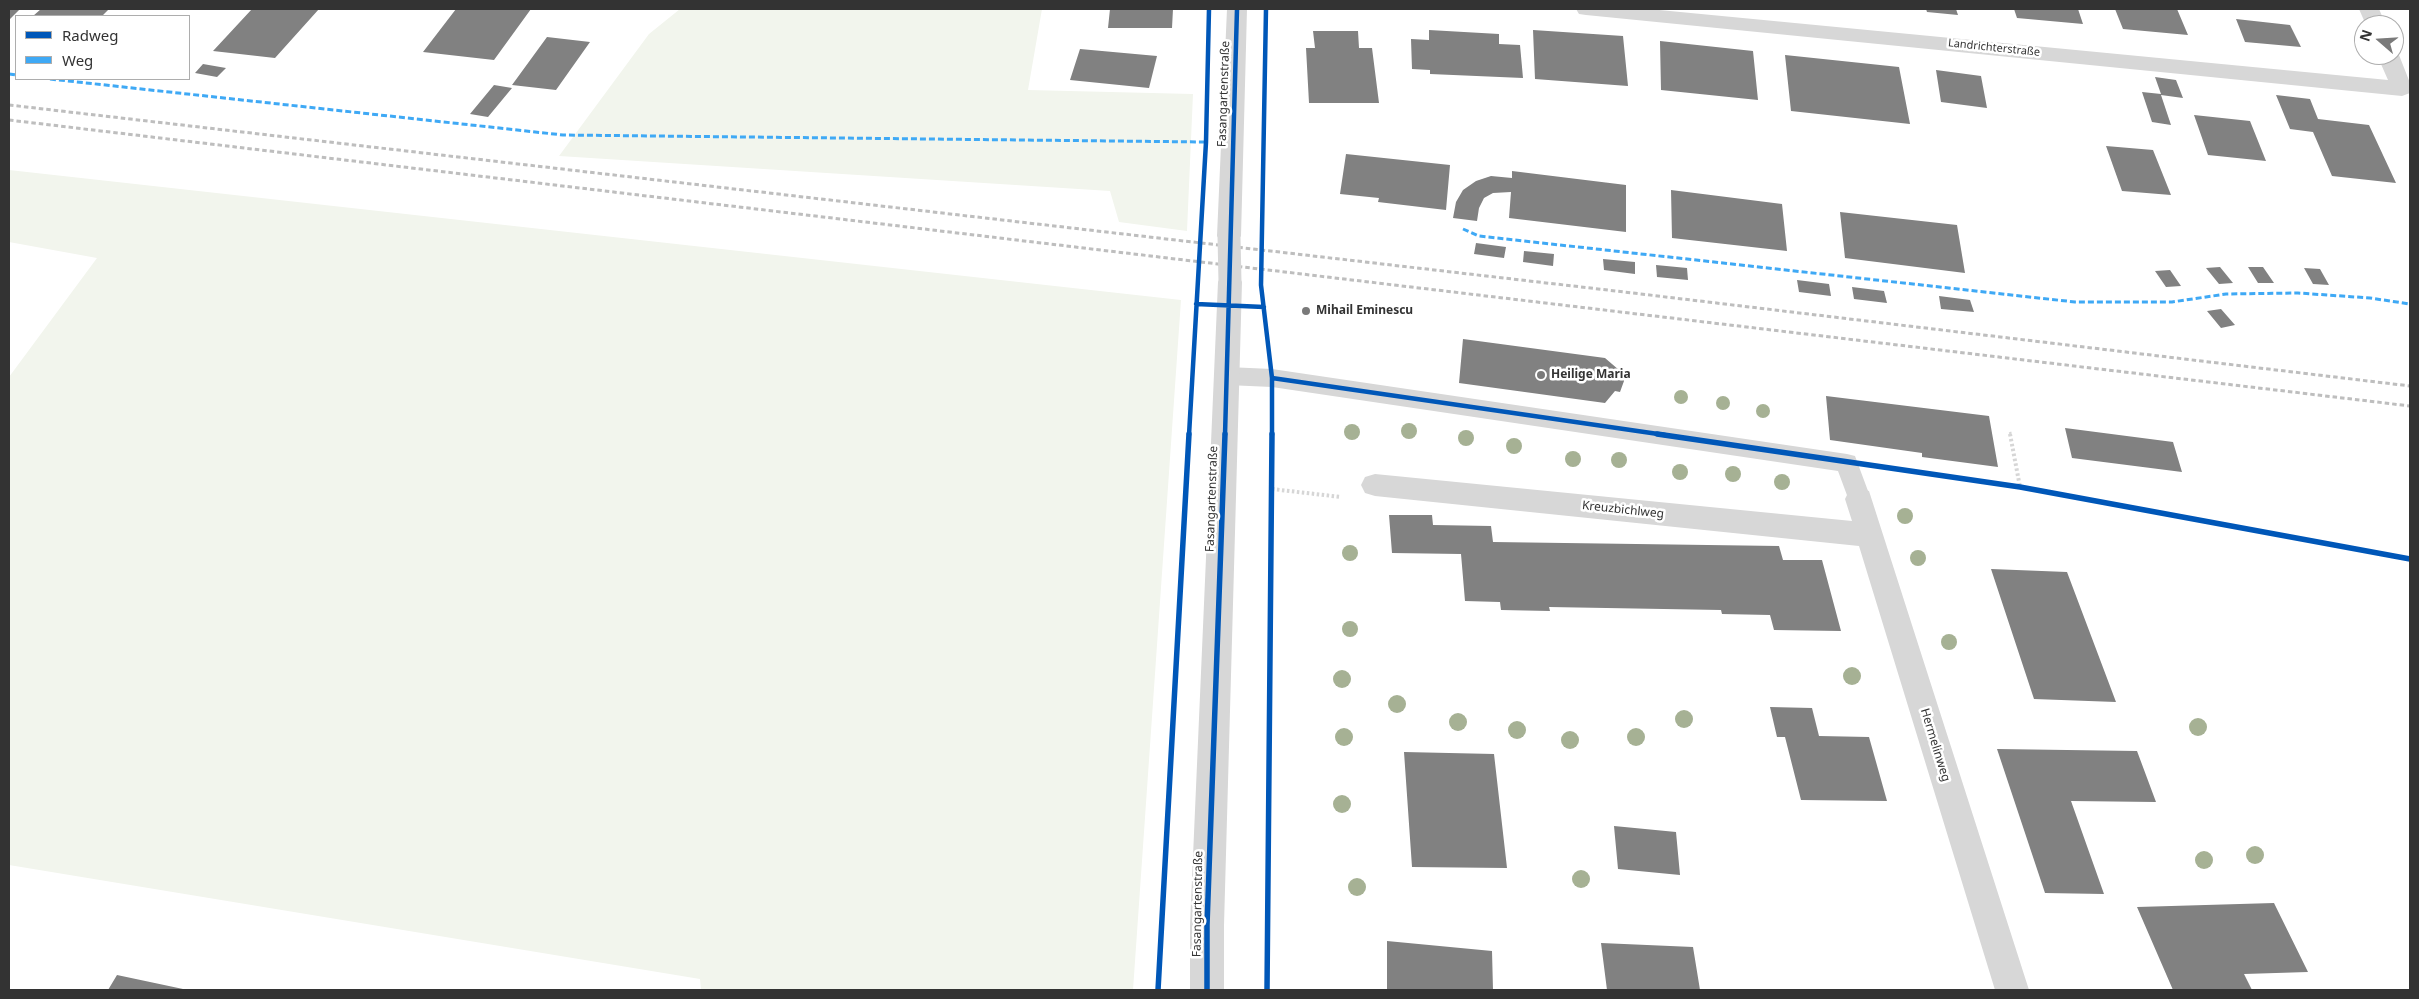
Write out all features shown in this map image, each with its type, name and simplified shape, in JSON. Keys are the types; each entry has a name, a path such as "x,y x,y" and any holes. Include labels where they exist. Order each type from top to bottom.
{"street":[{"name":"Fasangartenstraße","path":"1207,990 1207,925 1230,282 1229,236 1236,9"},
{"name":"Landrichterstraße","path":"1586,9 2402,89 2392,65"},
{"name":"Kreuzbichlweg","path":"1376,485 1870,535"},
{"name":"Hermelinweg","path":"1858,499 2012,990"}],"lane":[{"path":"1227,376 1288,380 1847,463 1858,499"}],"path":[{"path":"2010,432 2020,488"},
{"path":"1272,490 1338,498 1355,496 1376,485"}],"shaded area":[{"path":"680,9 1042,9 1028,90 1193,94 1187,231 1119,222 1110,191 559,156 649,34"},
{"path":"9,170 1181,300 1133,990 701,990 700,979 9,865 9,377 97,258 9,242"}],"building":[{"path":"9,9 20,9 9,20"},
{"path":"41,9 109,9 103,15 34,15"},
{"path":"252,9 319,9 275,58 213,51"},
{"path":"456,9 531,9 494,60 423,52"},
{"path":"1110,9 1173,9 1172,28 1108,28"},
{"path":"1926,9 1956,9 1958,15 1927,12"},
{"path":"2014,9 2078,9 2083,24 2017,18"},
{"path":"2115,9 2177,9 2188,35 2123,29"},
{"path":"2236,19 2290,25 2301,47 2245,42"},
{"path":"1429,30 1499,34 1499,44 1520,45 1523,78 1430,74 1430,70 1412,69 1411,39 1429,40"},
{"path":"1533,30 1623,36 1628,86 1535,79"},
{"path":"1313,31 1358,31 1359,48 1372,48 1379,103 1309,103 1306,48 1315,48"},
{"path":"547,37 590,42 556,90 512,85"},
{"path":"1660,41 1753,51 1758,100 1661,90"},
{"path":"1080,49 1157,56 1149,88 1070,80"},
{"path":"1785,55 1899,67 1910,124 1791,111"},
{"path":"203,64 226,68 217,77 195,73"},
{"path":"1936,70 1981,76 1987,108 1941,102"},
{"path":"2155,77 2176,80 2183,98 2161,95 2171,125 2152,122 2142,92 2161,94"},
{"path":"494,85 512,88 488,117 470,114"},
{"path":"2276,95 2310,99 2318,119 2369,125 2396,183 2332,176 2313,132 2290,129"},
{"path":"2194,115 2250,121 2266,161 2208,155"},
{"path":"2106,146 2153,150 2171,195 2122,191"},
{"path":"1346,154 1450,165 1446,210 1378,202 1379,198 1340,194"},
{"path":"1512,171 1626,185 1626,232 1509,218 1511,192 1493,193 1484,198 1479,208 1477,221 1453,218 1456,202 1463,190 1476,181 1491,176 1512,178"},
{"path":"1671,190 1782,204 1787,251 1672,238"},
{"path":"1840,212 1957,225 1965,273 1845,258"},
{"path":"1476,243 1506,247 1504,258 1474,254"},
{"path":"1524,251 1554,254 1553,266 1523,262"},
{"path":"1603,259 1635,262 1635,274 1604,270"},
{"path":"1656,265 1687,268 1688,280 1657,277"},
{"path":"2220,267 2233,283 2219,284 2206,268"},
{"path":"2248,267 2263,267 2274,283 2258,283"},
{"path":"2304,268 2320,269 2329,285 2313,284"},
{"path":"2170,270 2181,286 2166,287 2155,271"},
{"path":"1797,280 1829,284 1831,296 1799,292"},
{"path":"1852,287 1884,291 1887,303 1854,299"},
{"path":"1939,296 1970,300 1974,312 1941,309"},
{"path":"2221,309 2235,325 2221,328 2207,311"},
{"name":"Heilige Maria","path":"1463,339 1605,358 1619,370 1624,381 1620,392 1615,391 1605,403 1459,383"},
{"path":"1826,396 1989,416 1998,467 1922,457 1922,453 1830,440"},
{"path":"2065,428 2173,442 2182,472 2072,458"},
{"path":"1389,515 1432,515 1433,525 1491,526 1493,542 1779,546 1783,560 1822,560 1841,631 1774,630 1770,615 1722,614 1721,610 1549,607 1550,611 1501,610 1500,602 1465,601 1461,554 1392,553"},
{"path":"1991,569 2067,572 2116,702 2034,699"},
{"path":"1770,707 1812,708 1819,736 1869,737 1887,801 1801,800 1785,737 1777,737"},
{"path":"1997,749 2137,751 2156,802 2071,801 2104,894 2045,893"},
{"path":"1404,752 1494,754 1507,868 1412,867"},
{"path":"1614,826 1676,832 1680,875 1618,869"},
{"path":"2274,903 2308,972 2244,974 2252,990 2173,990 2137,907"},
{"path":"1387,941 1492,951 1493,990 1387,990"},
{"path":"1601,943 1693,947 1700,990 1607,990"},
{"path":"117,975 183,989 183,990 108,990"}],"railway":[{"path":"9,105 1616,291 2410,386"},
{"path":"9,120 2410,406"}],"marked path":[{"path":"9,74 15,75"},
{"path":"59,80 563,135 1206,142"},
{"path":"1463,229 1479,236 2075,302 2172,302 2226,294 2298,293 2370,298 2410,304"}],"cycle path":[{"path":"1158,990 1206,142 1209,9"},
{"path":"1207,990 1207,925 1227,376 1237,9"},
{"path":"1266,9 1261,285 1272,378 1267,990"},
{"path":"1196,304 1264,307"},
{"path":"1272,378 2020,487 2410,559"}],"place":[{"name":"Mihail Eminescu","path":"1306,311"},
{"name":"Heilige Maria","path":"1541,375"}]}
